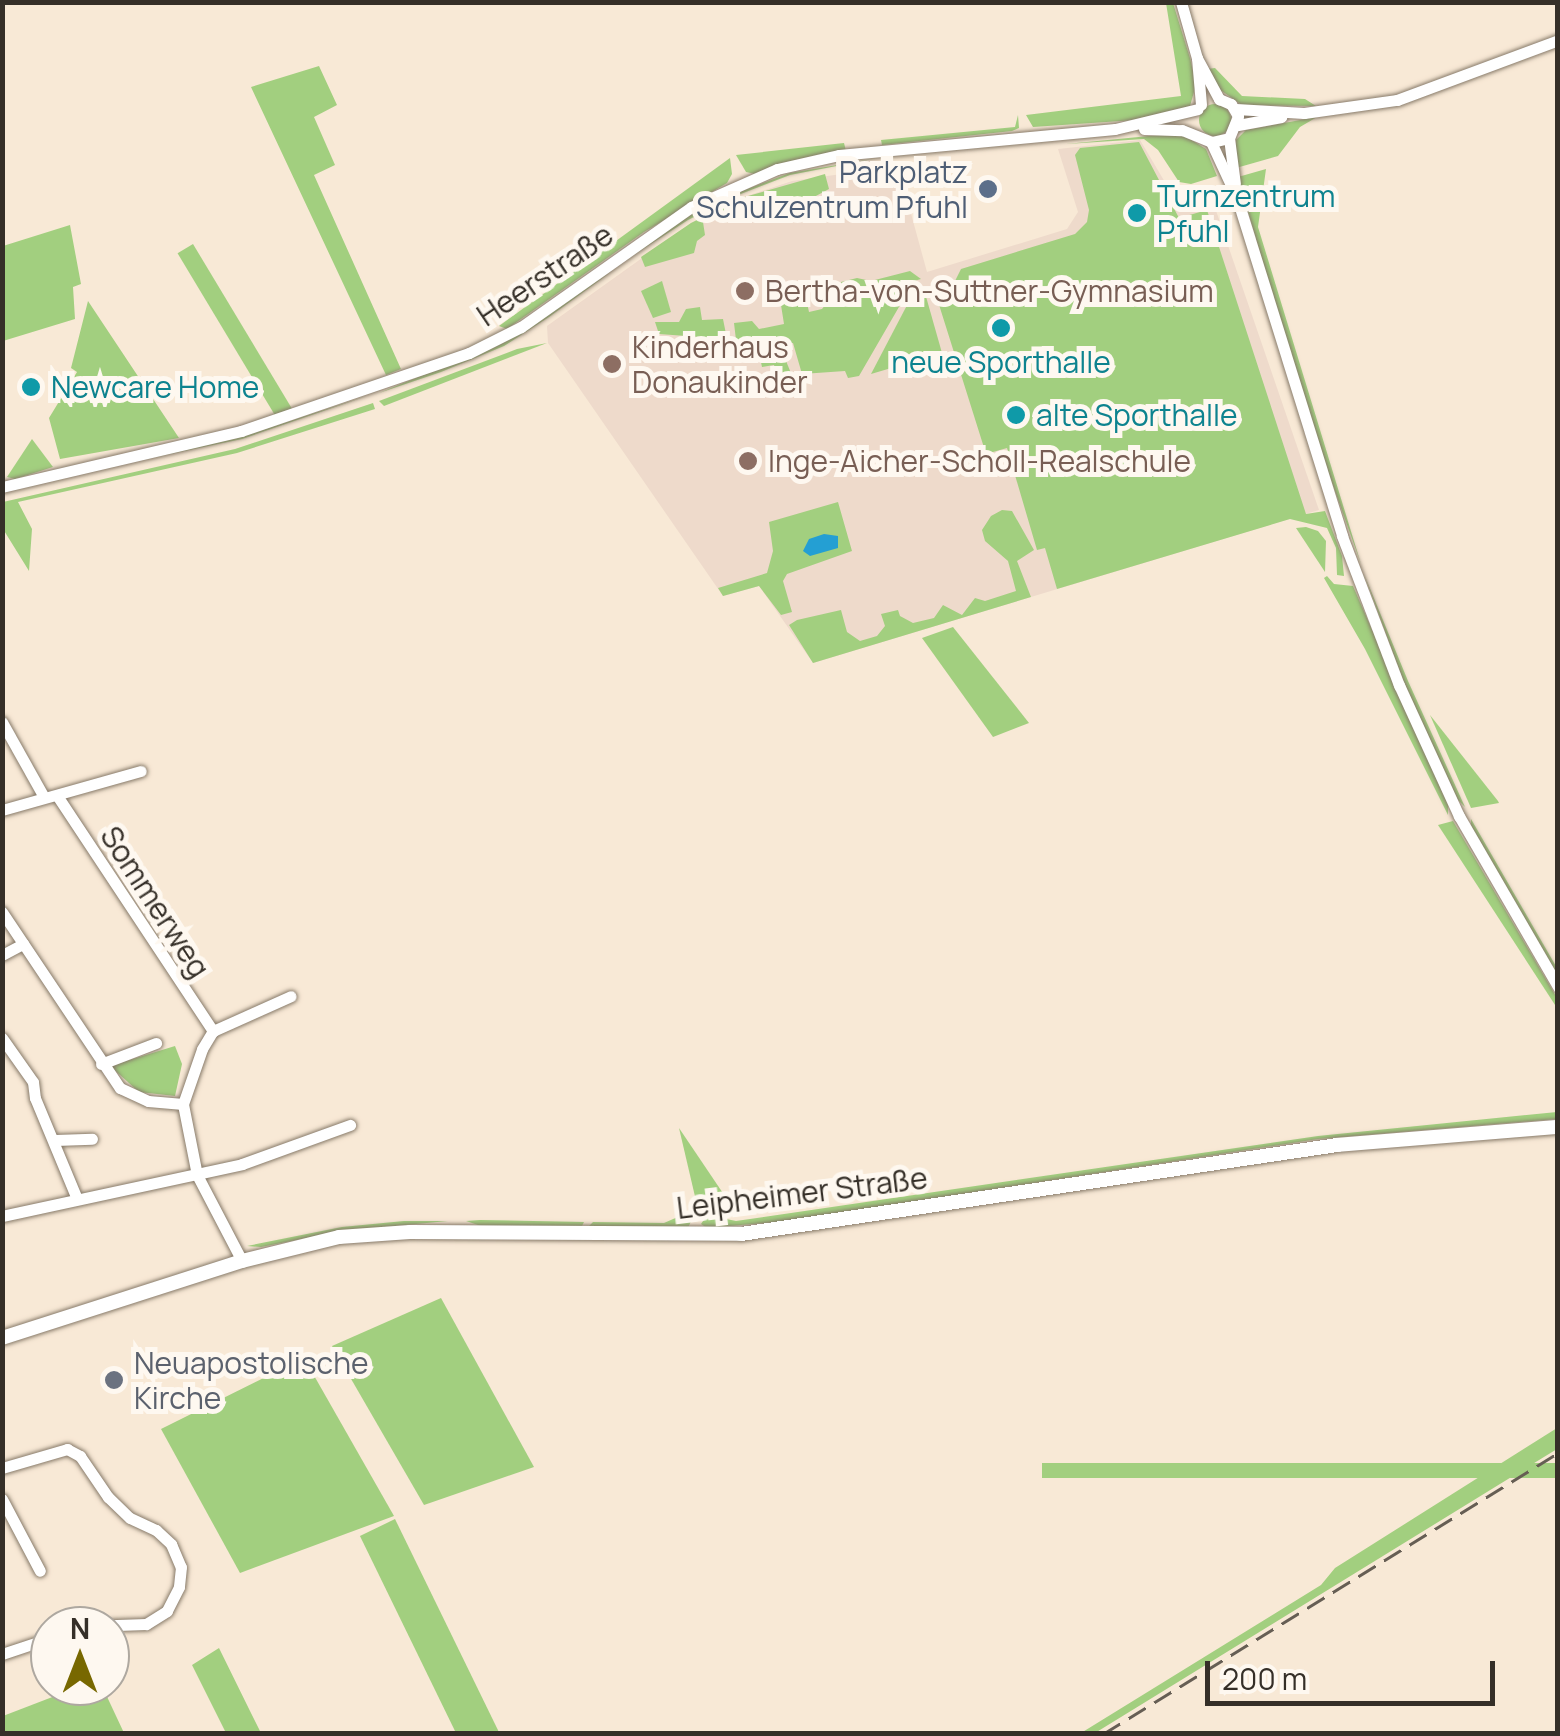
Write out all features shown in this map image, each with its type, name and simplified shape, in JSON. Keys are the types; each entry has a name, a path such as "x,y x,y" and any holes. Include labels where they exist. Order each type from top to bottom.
{"main road":[{"name":"Leipheimer Straße","path":"2,1338 242,1261 339,1238 386,1233 740,1234 1319,1148 1558,1127"}],"street":[{"path":"1182,2 1197,58 1199,107 1195,123 1200,134 1212,142 1237,198 1342,536 1399,685 1459,816 1558,987"},
{"path":"1238,125 1420,94 1558,40"},
{"path":"1197,58 1219,99 1236,110 1304,112"},
{"path":"1199,107 1219,99"},
{"name":"Heerstraße","path":"1114,129 1199,107"},
{"path":"1212,142 1229,138 1238,125 1236,110"},
{"name":"Heerstraße","path":"2,488 241,431 469,354 521,326 691,207 777,169 839,155 1114,129 1200,134"},
{"path":"1229,138 1237,198"},
{"path":"2,722 44,797"},
{"path":"2,810 141,771"},
{"name":"Sommerweg","path":"58,796 213,1032"},
{"path":"2,912 120,1088 148,1101 183,1104"},
{"path":"2,956 23,944"},
{"path":"242,1261 197,1175 183,1104 202,1049 213,1032 292,996"},
{"path":"2,1038 34,1082 35,1098 77,1199"},
{"path":"101,1064 156,1043"},
{"path":"2,1216 197,1175 310,1143 350,1125"},
{"path":"55,1140 92,1139"},
{"path":"2,1468 67,1449 80,1456 108,1496 130,1518 156,1530 171,1544 181,1566 179,1587 167,1611 146,1624 130,1625"},
{"path":"2,1499 40,1572"},
{"path":"2,1654 30,1645"}],"shaded area":[{"path":"1140,140 1175,199 1211,196 1319,510 813,663 759,586 723,596 548,343 547,326 691,223 741,198 792,181 898,166 927,272 1067,229 1078,212 1058,149"}],"green space":[{"path":"1166,3 1173,3 1190,58 1196,85 1190,106 1150,119 1033,127 1026,115 1181,96"},
{"path":"319,66 337,105 314,117 335,165 314,175 401,369 386,375 251,87"},
{"path":"1215,68 1242,96 1305,99 1316,106 1242,105 1216,87 1207,69"},
{"path":"1215,104 1226,109 1231,120 1226,131 1215,136 1204,131 1199,120 1204,109"},
{"path":"1018,115 1019,128 1012,131 882,145 881,140 1015,127"},
{"path":"1317,117 1300,127 1278,156 1236,168 1236,140 1246,130"},
{"path":"1180,133 1206,149 1217,176 1191,184 1179,182 1158,150 1144,139 1066,144"},
{"path":"1139,142 1179,218 1207,210 1306,514 1325,511 1342,556 1344,576 1337,575 1336,548 1327,528 1290,519 1057,589 1045,548 1037,550 1007,448 986,454 935,292 952,287 961,269 1075,234 1087,222 1089,210 1075,155 1080,148"},
{"path":"844,143 846,151 755,174 746,172 736,155"},
{"path":"730,158 732,174 727,183 644,232 507,329 499,326"},
{"path":"878,158 790,175 738,195 688,220 626,260 686,217 737,193 790,173"},
{"path":"1266,169 1258,227 1361,564 1304,404 1238,177"},
{"path":"825,174 829,189 814,197 810,214 744,213 703,222 705,235 697,241 694,253 645,267 641,257 691,223 741,198"},
{"path":"70,225 81,284 73,287 75,319 3,341 3,246"},
{"path":"193,244 292,409 276,418 178,253"},
{"path":"910,271 921,279 914,281 859,376 848,378 845,371 802,374 793,343 736,340 734,323 752,321 759,329 784,324 781,305 806,298 809,312 822,309 834,294 843,291 841,282 857,278 871,281"},
{"path":"611,272 504,346 379,393 502,343"},
{"path":"662,281 671,312 653,318 641,291"},
{"path":"923,286 942,353 871,374 916,288"},
{"path":"88,301 179,438 60,459 49,418 77,372 71,368"},
{"path":"700,307 702,320 723,319 727,339 659,334 655,322 679,322 686,309"},
{"path":"547,343 384,406 379,401 517,349"},
{"path":"759,353 784,356 797,388 782,392 774,365 762,367"},
{"path":"367,396 242,439 98,469 241,437"},
{"path":"373,403 375,409 237,453 18,502 32,529 29,571 3,529 3,502 235,449"},
{"path":"32,439 53,467 15,479 7,477"},
{"path":"838,502 852,551 787,574 783,581 792,612 781,615 759,586 723,596 718,588 767,573 773,551 769,522"},
{"path":"1002,510 1012,511 1034,550 1017,561 1031,597 813,663 789,625 797,620 841,610 847,632 860,641 877,636 885,626 881,614 898,610 900,616 913,623 934,618 943,605 962,615 975,598 985,601 1016,591 1008,561 985,541 982,530 991,516"},
{"path":"1296,528 1318,531 1326,541 1325,572"},
{"path":"1364,574 1465,807 1457,799 1404,683"},
{"path":"1327,576 1334,584 1353,586 1448,805 1448,815 1365,649 1324,578"},
{"path":"953,627 1029,723 993,737 922,638"},
{"path":"1430,715 1498,801 1499,803 1471,808"},
{"path":"1471,819 1557,968 1557,977 1471,827"},
{"path":"1453,821 1557,998 1557,1008 1438,825"},
{"path":"175,1046 182,1064 175,1096 139,1092 110,1066"},
{"path":"1557,1112 1557,1119 1318,1139 787,1221 707,1228 701,1224 707,1215 736,1221 1318,1136"},
{"path":"679,1128 737,1214 697,1205"},
{"path":"680,1216 692,1219 688,1228 588,1227 593,1222 664,1223"},
{"path":"448,1221 342,1231 261,1247 247,1246 342,1227"},
{"path":"466,1221 584,1222 582,1226 481,1226"},
{"path":"441,1298 534,1467 424,1505 332,1346"},
{"path":"304,1358 394,1516 240,1573 161,1429"},
{"path":"1557,1428 1557,1449 1095,1733 1081,1733 1321,1585 1335,1568"},
{"path":"1042,1463 1557,1463 1557,1478 1042,1478"},
{"path":"395,1519 499,1732 456,1734 360,1536"},
{"path":"219,1648 261,1733 226,1733 192,1665"},
{"path":"30,1706 111,1706 124,1733 5,1733 3,1716"}],"water":[{"path":"824,534 838,536 838,548 810,556 803,551 809,539"}],"railway":[{"path":"1103,1734 1558,1453"}],"place":[{"name":"Parkplatz Schulzentrum Pfuhl","path":"988,189"},
{"name":"Turnzentrum Pfuhl","path":"1137,213"},
{"name":"Bertha-von-Suttner-Gymnasium","path":"745,291"},
{"name":"neue Sporthalle","path":"1001,328"},
{"name":"Kinderhaus Donaukinder","path":"612,364"},
{"name":"Newcare Home","path":"31,387"},
{"name":"alte Sporthalle","path":"1016,415"},
{"name":"Inge-Aicher-Scholl-Realschule","path":"748,461"},
{"name":"Neuapostolische Kirche","path":"114,1380"}]}
